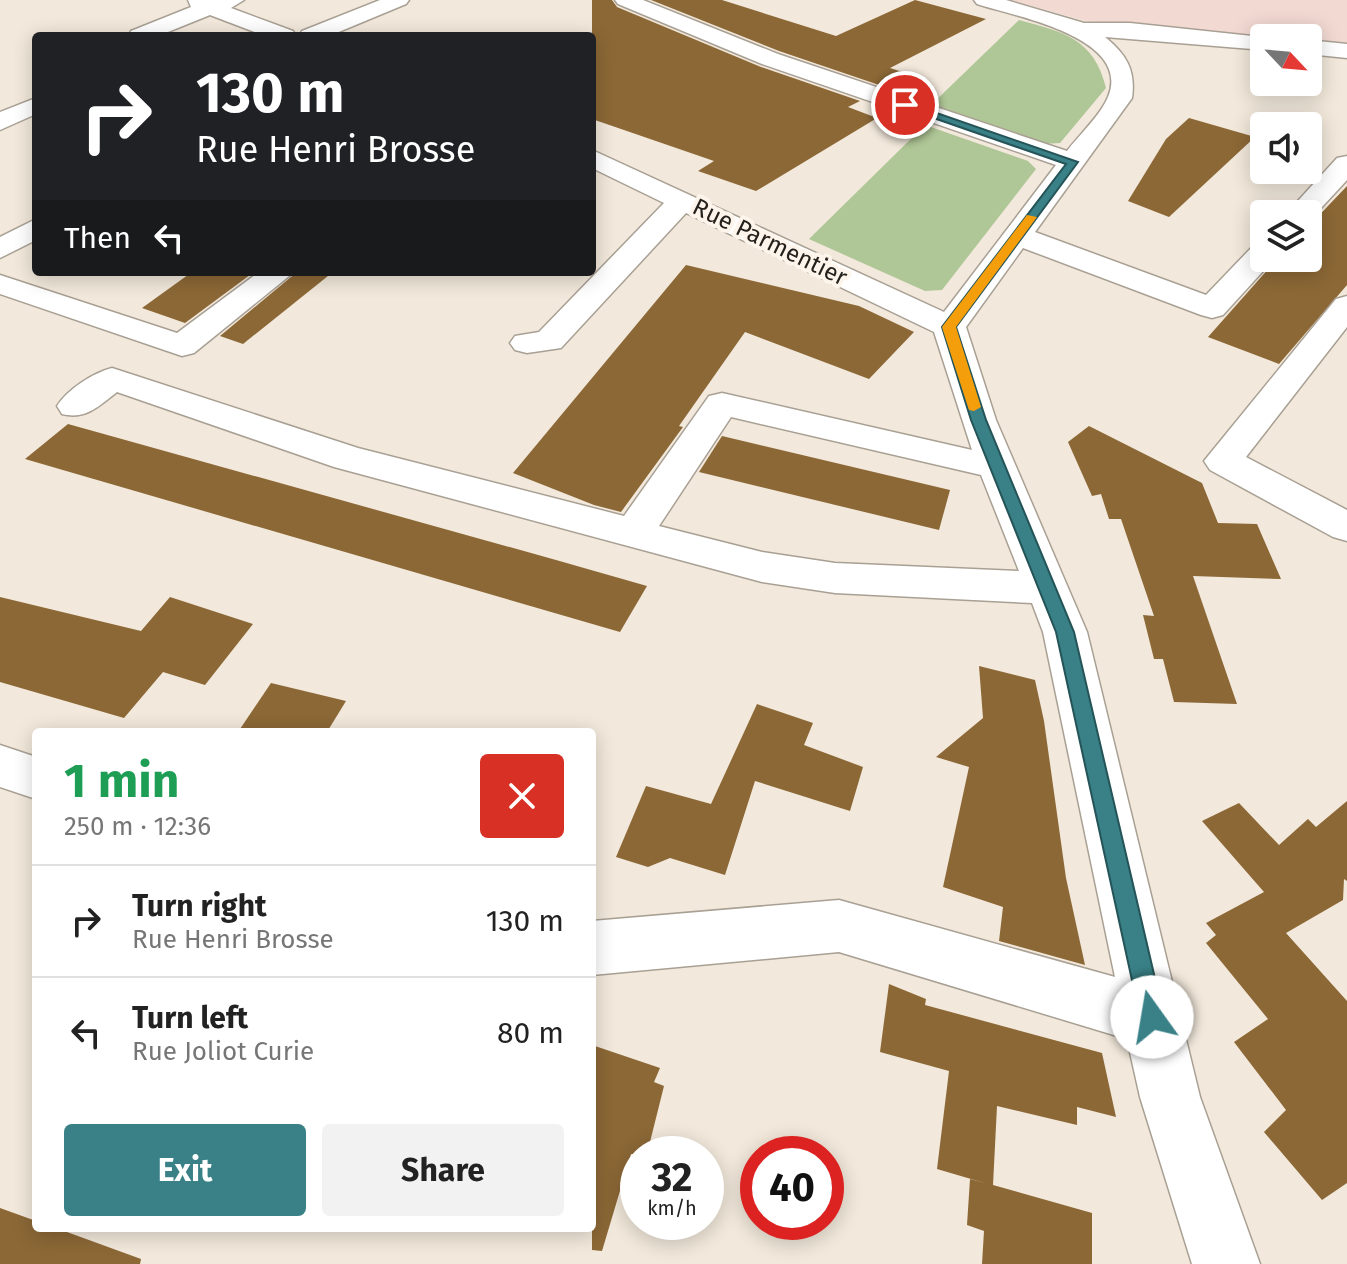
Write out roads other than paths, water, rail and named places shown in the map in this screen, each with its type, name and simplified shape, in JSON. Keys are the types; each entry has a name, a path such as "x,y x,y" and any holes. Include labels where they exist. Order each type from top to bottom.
{"street":[{"path":"147,32 201,4 234,0"},
{"path":"320,32 399,0"},
{"path":"625,0 770,59 1073,162"},
{"path":"984,0 1083,30 1130,30 1250,42"},
{"path":"201,4 274,32"},
{"path":"1083,30 1116,58 1125,79 1120,98 949,327 978,420 1065,632 1170,1097 1226,1264"},
{"path":"1322,48 1347,51"},
{"path":"0,122 32,107"},
{"name":"Rue Parmentier","path":"596,160 949,327"},
{"path":"1313,200 1347,164"},
{"path":"527,343 549,341 683,200"},
{"path":"0,249 32,230"},
{"path":"1017,236 1212,308 1250,267"},
{"path":"5,290 182,346 274,276"},
{"path":"1347,306 1223,461 1347,527"},
{"path":"75,406 112,379 347,458 762,567 820,576 1047,588"},
{"path":"634,532 722,404 973,463 996,462"},
{"path":"0,766 32,777"},
{"path":"596,948 839,926 1152,1017"}]}
